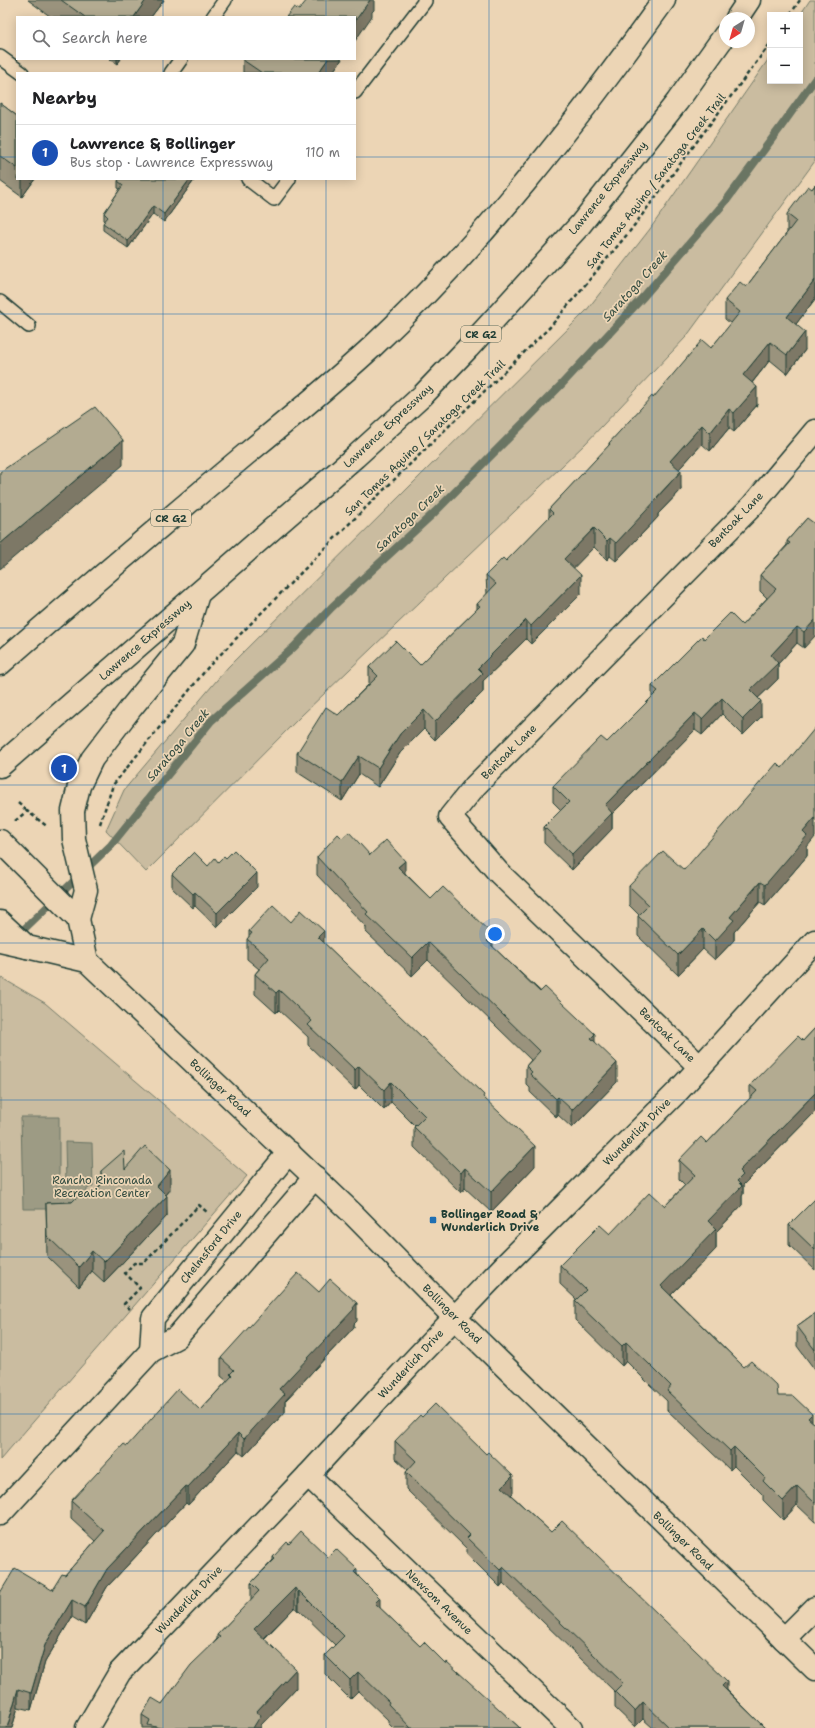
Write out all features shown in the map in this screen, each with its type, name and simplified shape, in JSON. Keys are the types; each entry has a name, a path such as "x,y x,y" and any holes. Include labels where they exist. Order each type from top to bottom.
{"main road":[{"name":"CR G2","path":"0,664 65,607 371,348 445,273 534,174 616,67 664,0"},
{"path":"741,12 749,0"},
{"name":"Lawrence Expressway","path":"0,766 355,457 422,396 468,348 580,225 677,102 719,43"},
{"name":"Bentoak Lane","path":"700,1067 499,873 450,817 475,786 752,506 815,431"},
{"path":"73,913 86,890 74,839 74,811 79,786 92,759 183,644 198,594"},
{"path":"0,841 73,913 87,961 27,947 2,930"},
{"name":"Wunderlich Drive","path":"87,1728 120,1672 505,1265 678,1091 815,942"},
{"name":"Bollinger Road","path":"87,961 315,1176 455,1318 815,1669"},
{"name":"Chelmsford Drive","path":"151,1350 153,1318 289,1152"},
{"path":"0,1514 151,1350 177,1337 315,1176"},
{"name":"Newsom Avenue","path":"308,1475 571,1728"},
{"path":"784,1639 815,1608"}],"lane":[{"path":"214,16 225,0"},
{"path":"356,91 425,1 424,0"},
{"path":"0,57 21,72"},
{"path":"171,72 180,60"},
{"path":"249,180 274,199 288,180"},
{"path":"0,302 29,326"}],"path":[{"path":"792,12 800,0"},
{"name":"San Tomas Aquino / Saratoga Creek Trail","path":"99,828 113,785 209,666 348,525 550,327 630,231 767,48"},
{"path":"18,803 51,829"},
{"path":"16,820 27,811"},
{"path":"133,1312 124,1304 140,1288 126,1273 134,1263 144,1263 200,1205 209,1214"}],"green space":[{"path":"810,0 815,0 815,161 686,337 585,444 302,715 146,872 106,830 124,790 228,667 586,311 650,229 767,61 767,84 803,84 802,12"},
{"name":"Rancho Rinconada Recreation Center","path":"0,977 45,1003 247,1176 0,1460"}],"shaded area":[{"path":"21,1117 59,1117 59,1184 66,1184 65,1142 92,1143 93,1186 87,1189 86,1201 77,1209 23,1209"}],"building":[{"path":"61,0 146,0 135,16 84,16"},
{"path":"307,0 370,0 356,20 356,16 287,16 294,7 299,10"},
{"path":"243,60 327,60 319,72 261,72"},
{"path":"0,103 16,115 16,167 0,156"},
{"path":"189,180 164,214 153,206 128,241 103,223 108,217 104,213 123,185 118,181"},
{"path":"815,185 815,280 787,317 805,332 787,355 770,342 743,375 757,387 734,413 729,409 710,433 702,425 670,461 681,471 657,497 658,498 616,543 610,538 607,541 594,528 564,559 581,575 531,626 526,620 478,668 483,673 435,722 424,710 400,734 378,768 359,756 342,782 297,753 326,707 338,715 378,676 369,667 396,641 420,665 480,606 477,604 496,584 486,575 503,558 506,561 553,513 549,509 610,444 609,443 652,396 653,398 702,340 711,348 740,312 725,300 740,282 746,287 796,221 787,214 808,186 812,189"},
{"path":"95,407 123,440 0,544 0,472"},
{"path":"807,518 815,524 815,620 804,632 797,627 771,655 778,663 750,690 761,701 743,719 722,698 702,719 695,713 605,805 612,813 572,854 544,827 569,802 553,786 601,737 607,742 658,691 652,686 702,636 704,639 730,613 742,625 776,589 760,575 790,543 787,541"},
{"path":"815,728 815,818 803,832 807,836 765,885 760,882 730,917 734,920 715,941 703,929 678,955 638,916 649,905 629,886 663,851 684,870 777,763 782,768"},
{"path":"349,832 370,855 386,840 405,861 398,867 431,899 443,887 493,935 487,941 540,992 545,987 595,1034 591,1038 617,1063 572,1110 558,1097 556,1099 530,1074 532,1072 526,1066 540,1051 428,942 412,958 366,914 368,912 317,857 338,834 342,838"},
{"path":"234,850 257,873 217,913 195,892 193,894 172,874 194,852 208,866 215,858 218,862 224,856 226,858"},
{"path":"273,905 291,922 301,910 324,931 318,937 450,1064 451,1063 484,1095 483,1097 535,1146 491,1192 465,1168 461,1173 414,1127 425,1116 391,1082 384,1090 359,1066 355,1070 308,1025 312,1021 279,990 276,993 255,974 269,958 247,939 252,933 249,931"},
{"path":"815,1028 815,1093 739,1171 743,1175 737,1181 742,1186 708,1221 716,1229 661,1286 744,1367 751,1361 777,1386 778,1396 793,1396 812,1414 808,1418 815,1424 815,1503 797,1486 783,1501 763,1481 765,1478 734,1447 730,1451 667,1391 671,1386 649,1364 626,1342 622,1346 575,1301 586,1290 560,1265 600,1225 610,1234 650,1192 665,1206 695,1175 679,1160 701,1137 707,1143 757,1091 750,1085 798,1036 803,1041"},
{"path":"145,1146 170,1170 157,1186 167,1196 104,1262 92,1251 79,1267 47,1236 46,1203 72,1202 77,1197 90,1196 102,1184 101,1171 124,1151 125,1169"},
{"path":"815,1199 815,1250 789,1225"},
{"path":"298,1273 319,1292 330,1279 357,1303 353,1308 354,1309 279,1389 285,1394 244,1439 238,1433 188,1487 186,1486 107,1569 85,1607 72,1600 45,1645 31,1693 18,1689 7,1728 0,1728 0,1593 15,1568 52,1590 62,1574 65,1575 104,1531 71,1501 124,1444 127,1446 178,1389 200,1410 232,1376 230,1374 234,1370 221,1358"},
{"path":"815,1313 815,1350 797,1326"},
{"path":"435,1404 486,1454 488,1452 513,1476 502,1487 551,1532 562,1521 727,1681 722,1686 765,1728 670,1728 643,1702 635,1711 615,1691 623,1683 503,1567 500,1570 467,1538 470,1535 406,1472 416,1461 395,1441 420,1415 422,1417"},
{"path":"301,1531 328,1557 336,1549 357,1569 354,1572 380,1598 375,1603 420,1646 424,1642 446,1664 447,1662 520,1728 411,1728 388,1704 389,1702 358,1672 350,1680 325,1655 344,1636 295,1588 254,1629 296,1669 256,1712 261,1715 253,1728 160,1728 148,1725 150,1720 142,1715 152,1698 162,1704 191,1665 220,1637 217,1635 259,1591 251,1583 275,1559 273,1557 287,1542 289,1544"}],"waterway":[{"name":"Saratoga Creek","path":"16,937 111,845 211,721 294,647 332,607 435,512 561,385 644,296 726,201 815,79"}],"place":[{"name":"Lawrence & Bollinger","path":"64,768"},
{"name":"Bollinger Road & Wunderlich Drive","path":"433,1220"}]}
